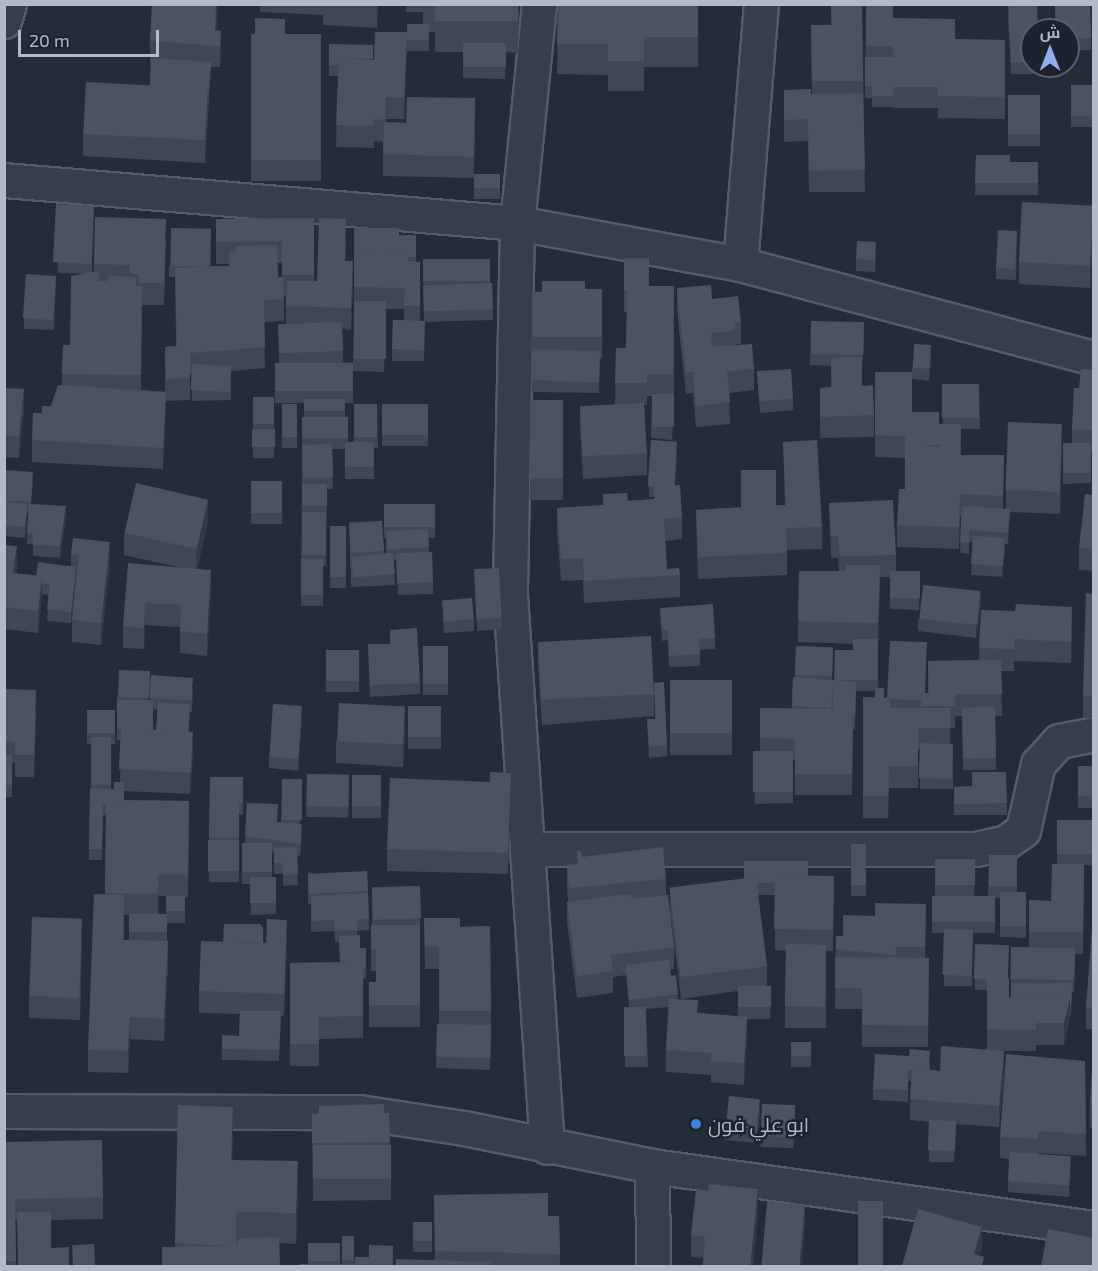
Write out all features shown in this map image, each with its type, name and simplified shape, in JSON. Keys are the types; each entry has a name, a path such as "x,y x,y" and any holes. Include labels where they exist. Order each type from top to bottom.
{"street":[{"path":"4,21 9,4"},
{"path":"539,4 518,223 510,595 547,1147"},
{"path":"740,264 761,4"},
{"path":"4,180 518,223 740,264 1094,358"},
{"path":"527,849 976,849 1006,842 1023,830 1038,764 1059,741 1094,734"},
{"path":"4,1111 359,1112 464,1128 547,1147 652,1166 1094,1228"},
{"path":"652,1166 653,1266"}],"building":[{"path":"152,4 216,4 215,30 221,31 220,46 150,41"},
{"path":"342,4 377,4 377,6"},
{"path":"435,4 518,4 518,21 435,21"},
{"path":"558,4 698,4 698,37 644,37 644,61 608,61 608,44 557,44"},
{"path":"831,4 862,4 863,81 812,81 811,25 832,25"},
{"path":"866,4 893,4 893,18 955,19 955,39 1005,40 1005,97 938,96 938,87 893,87 893,46 866,46"},
{"path":"1037,4 1038,18 1020,18 1020,63 1011,63 1008,5"},
{"path":"1090,4 1091,38 1080,38 1080,18 1056,18 1055,5"},
{"path":"255,18 285,19 285,36 255,38"},
{"path":"407,24 429,24 429,40 407,40"},
{"path":"375,32 407,32 404,98 386,97 385,120 374,119 374,126 336,125 339,58 374,60"},
{"path":"251,34 321,34 321,160 251,160"},
{"path":"463,43 506,43 506,67 463,67"},
{"path":"329,44 373,45 373,59 339,58 338,65 329,65"},
{"path":"865,57 893,57 893,96 872,96 872,86 865,86"},
{"path":"151,58 211,62 208,97 208,89 150,86"},
{"path":"86,82 208,88 205,140 83,134"},
{"path":"1071,85 1094,85 1094,116 1071,116"},
{"path":"811,89 811,94 863,93 865,170 809,171 808,119 784,120 784,90"},
{"path":"1008,95 1040,95 1040,134 1008,134"},
{"path":"407,97 475,98 474,157 383,154 384,122 406,123"},
{"path":"976,155 1010,155 1010,162 1038,162 1038,183 975,183"},
{"path":"474,174 500,174 500,188 474,188"},
{"path":"1022,202 1093,206 1090,266 1019,262"},
{"path":"56,204 94,206 91,264 53,262"},
{"path":"95,217 166,219 164,283 139,283 139,274 130,274 130,265 94,264"},
{"path":"314,218 314,275 282,275 282,241 216,242 216,219"},
{"path":"319,218 346,219 345,261 353,261 351,308 286,306 287,281 317,281"},
{"path":"171,228 211,229 210,267 170,266"},
{"path":"354,228 399,228 399,235 416,235 416,257 408,257 408,252 354,250"},
{"path":"998,230 1017,231 1015,269 996,268"},
{"path":"857,241 876,242 875,260 856,259"},
{"path":"277,245 278,277 283,277 284,299 264,300 265,347 190,353 190,378 166,379 165,347 177,346 175,268 229,266 229,252 236,252 236,246"},
{"path":"354,250 408,252 408,261 420,262 420,306 404,306 405,288 354,287"},
{"path":"624,258 649,258 649,286 674,286 673,374 647,374 647,383 615,383 616,348 626,348 627,290 624,290"},
{"path":"423,259 490,259 490,281 423,281"},
{"path":"99,271 99,281 108,281 108,276 136,277 136,286 142,286 141,375 62,374 63,345 70,345 71,276"},
{"path":"26,274 56,276 53,320 23,318"},
{"path":"542,281 585,281 585,289 602,289 602,337 532,337 532,292 542,292"},
{"path":"492,283 493,309 424,311 423,285"},
{"path":"711,285 712,299 738,296 741,322 735,323 735,331 711,333 712,347 752,344 754,368 727,372 730,402 696,406 693,372 686,372 677,288"},
{"path":"354,301 386,301 386,359 354,359"},
{"path":"393,320 425,321 424,350 392,349"},
{"path":"811,321 864,322 863,355 810,354"},
{"path":"342,322 343,351 279,353 278,324"},
{"path":"914,344 931,345 930,369 913,368"},
{"path":"532,349 600,351 599,382 531,380"},
{"path":"862,357 862,386 873,385 874,415 820,417 820,388 832,387 831,358"},
{"path":"275,363 353,363 353,391 275,391"},
{"path":"192,364 231,366 230,392 191,390"},
{"path":"791,369 793,399 759,401 757,371"},
{"path":"1081,369 1094,370 1094,430 1072,429 1074,388 1079,388"},
{"path":"875,372 912,372 912,412 939,412 939,424 961,424 960,455 1004,455 1003,496 960,494 959,527 897,525 899,489 905,489 905,436 875,435"},
{"path":"942,384 979,384 979,418 942,418"},
{"path":"58,385 166,392 163,448 32,440 33,413 42,413 42,406 51,406"},
{"path":"4,388 24,389 19,437 4,435"},
{"path":"652,394 674,394 674,427 652,427"},
{"path":"253,397 274,397 274,424 253,424"},
{"path":"304,399 345,399 345,411 304,411"},
{"path":"530,400 563,400 563,478 530,478"},
{"path":"644,403 647,453 583,456 580,406"},
{"path":"282,404 297,404 297,437 282,437"},
{"path":"354,404 377,404 377,437 354,437"},
{"path":"382,404 428,404 428,435 382,435"},
{"path":"302,417 348,417 348,438 302,438"},
{"path":"1008,422 1062,424 1060,492 1006,490"},
{"path":"252,429 275,429 275,447 252,447"},
{"path":"651,440 677,442 674,488 648,486"},
{"path":"817,440 822,527 786,528 787,553 698,557 696,510 786,505 783,442"},
{"path":"345,442 374,442 374,467 345,467"},
{"path":"1063,443 1091,443 1091,473 1063,473"},
{"path":"332,444 333,477 303,478 302,445"},
{"path":"4,470 33,472 31,502 4,500"},
{"path":"741,470 776,470 776,507 741,507"},
{"path":"251,481 282,481 282,513 251,513"},
{"path":"136,483 208,500 197,549 125,533"},
{"path":"302,484 327,484 327,506 302,506"},
{"path":"680,485 682,517 664,519 667,569 679,568 680,575 584,581 583,558 561,559 557,508 604,505 603,494 627,493 628,501 655,499 654,486"},
{"path":"1085,494 1094,495 1094,549 1079,548"},
{"path":"893,500 896,555 840,556 838,536 831,536 829,503"},
{"path":"4,502 27,504 25,527 4,525"},
{"path":"29,504 66,506 60,546 33,545 33,533 27,533"},
{"path":"384,504 435,504 435,527 384,527"},
{"path":"962,506 1010,509 1008,533 969,530 969,543 960,542"},
{"path":"302,512 326,512 326,555 302,555"},
{"path":"382,521 384,551 351,553 349,523"},
{"path":"330,526 346,526 346,577 330,577"},
{"path":"428,529 429,547 387,549 386,531"},
{"path":"973,536 1005,538 1003,566 971,564"},
{"path":"73,538 110,542 101,623 72,620 79,555 71,555"},
{"path":"4,545 17,546 13,573 42,576 38,611 4,607 6,591 4,591"},
{"path":"432,552 433,582 397,583 396,553"},
{"path":"393,553 395,574 353,578 351,557"},
{"path":"301,559 323,559 323,595 301,595"},
{"path":"38,562 76,567 71,612 47,609 50,584 42,583 42,576 36,576"},
{"path":"128,563 211,570 207,634 180,631 181,605 145,603 144,628 123,626"},
{"path":"846,565 880,565 878,623 798,621 799,571 846,571"},
{"path":"499,568 502,618 477,619 474,569"},
{"path":"890,571 920,571 920,598 890,598"},
{"path":"923,585 981,591 977,625 919,619"},
{"path":"1086,593 1094,594 1094,696 1083,696"},
{"path":"472,598 474,619 444,622 442,601"},
{"path":"713,604 715,638 699,639 700,654 669,656 668,629 662,630 660,608"},
{"path":"1016,604 1072,607 1071,642 1014,639 1014,649 979,648 981,610 1015,611"},
{"path":"417,628 420,683 370,685 368,644 390,644 390,630"},
{"path":"651,636 654,694 541,700 538,642"},
{"path":"853,639 878,639 878,680 834,680 835,650 853,650"},
{"path":"890,641 927,642 925,693 921,693 921,700 887,698"},
{"path":"423,646 448,646 448,684 423,684"},
{"path":"796,646 833,647 832,676 795,675"},
{"path":"326,650 359,650 359,681 326,681"},
{"path":"1001,660 1002,694 955,694 955,706 921,706 921,693 929,693 928,661"},
{"path":"119,670 150,671 149,698 118,697"},
{"path":"151,675 193,678 191,701 149,698"},
{"path":"793,677 856,682 855,717 853,717 853,709 833,709 833,688 831,708 792,706"},
{"path":"670,680 732,680 732,733 670,733"},
{"path":"664,682 667,745 649,747 647,719 656,719 654,683"},
{"path":"875,688 884,688 884,698 875,698"},
{"path":"4,689 36,690 34,755 15,755 15,742 4,741"},
{"path":"863,697 890,698 890,708 950,708 950,728 918,728 918,766 889,766 888,796 863,796"},
{"path":"117,700 153,700 153,729 117,729"},
{"path":"158,702 190,704 188,732 156,730"},
{"path":"339,703 405,706 403,744 337,741"},
{"path":"273,704 302,706 298,759 269,757"},
{"path":"408,706 441,706 441,737 408,737"},
{"path":"995,707 996,758 963,759 962,708"},
{"path":"760,708 853,709 852,774 795,774 795,739 760,738"},
{"path":"87,710 115,710 115,733 87,733"},
{"path":"121,728 193,732 191,773 119,769"},
{"path":"91,737 111,737 111,785 91,785"},
{"path":"920,743 953,744 952,779 919,778"},
{"path":"753,751 793,751 793,792 753,792"},
{"path":"4,755 12,755 12,785 4,785"},
{"path":"1078,766 1094,766 1094,796 1078,796"},
{"path":"490,772 511,773 508,853 387,849 390,778 490,782"},
{"path":"972,772 1006,772 1007,803 954,804 954,787 973,786"},
{"path":"307,774 349,775 348,807 306,806"},
{"path":"352,775 381,775 381,806 352,806"},
{"path":"210,777 243,777 243,803 239,803 239,838 209,837"},
{"path":"282,779 302,779 302,820 282,820"},
{"path":"114,782 124,782 124,800 106,800 106,803 103,803 102,849 89,849 90,788 114,789"},
{"path":"106,800 189,801 188,875 158,874 158,894 105,893"},
{"path":"247,803 278,804 277,822 302,824 300,844 245,836"},
{"path":"1057,820 1094,820 1094,854 1057,854"},
{"path":"208,840 239,840 239,871 208,871"},
{"path":"242,843 272,843 272,872 242,872"},
{"path":"851,844 866,844 866,885 851,885"},
{"path":"297,847 298,874 283,875 283,863 274,863 274,848"},
{"path":"663,847 666,879 569,888 567,865 578,864 577,851 581,851 582,857"},
{"path":"989,855 1017,855 1017,886 989,886"},
{"path":"935,859 975,859 975,885 935,885"},
{"path":"744,861 808,861 808,876 775,875 775,883 756,883 756,877 744,879"},
{"path":"1052,864 1084,864 1083,932 1029,932 1029,900 1051,901"},
{"path":"367,871 368,891 309,894 308,874"},
{"path":"775,875 834,876 833,930 774,929"},
{"path":"250,877 276,877 276,903 250,903"},
{"path":"756,877 767,966 681,977 670,888"},
{"path":"420,886 421,918 373,920 372,888"},
{"path":"1000,892 1026,892 1026,926 1000,926"},
{"path":"368,893 369,919 357,920 357,930 335,931 334,920 311,921 311,896"},
{"path":"94,894 124,895 123,940 168,941 164,1019 130,1017 128,1051 88,1050"},
{"path":"631,894 631,899 668,895 674,947 611,955 613,971 577,976 567,902"},
{"path":"166,896 185,896 185,911 166,911"},
{"path":"932,896 995,896 995,922 932,922"},
{"path":"875,903 926,904 925,947 896,947 895,955 836,949 836,936 843,936 843,915 875,916"},
{"path":"129,914 167,914 167,932 129,932"},
{"path":"32,917 82,919 79,998 29,996"},
{"path":"424,918 460,918 460,927 490,926 491,1011 439,1011 439,947 425,947"},
{"path":"267,919 287,920 284,994 199,991 201,941 266,943"},
{"path":"224,924 260,924 263,928 263,943 223,942"},
{"path":"371,925 420,925 420,1005 369,1005 369,982 376,982 376,949 371,949"},
{"path":"1092,928 1094,928 1094,1008 1086,1007"},
{"path":"944,929 973,930 971,976 942,975"},
{"path":"360,935 360,948 366,948 366,967 363,967 363,962 340,962 339,936"},
{"path":"786,944 826,945 825,1007 785,1006"},
{"path":"975,944 1009,945 1008,980 974,979"},
{"path":"1011,947 1075,948 1074,980 1010,979"},
{"path":"835,957 929,958 928,1026 862,1025 862,988 835,988"},
{"path":"669,960 671,976 676,975 678,994 629,1000 626,965"},
{"path":"363,962 363,1016 318,1017 319,1044 290,1044 290,963"},
{"path":"987,979 1009,979 1009,997 1070,998 1064,1023 1036,1023 1036,1030 987,1029"},
{"path":"1011,983 1072,983 1071,1005 1070,998 1011,997"},
{"path":"738,986 771,986 771,1007 738,1007"},
{"path":"669,999 698,1000 697,1013 747,1017 744,1063 711,1061 712,1053 666,1050"},
{"path":"624,1007 646,1007 646,1056 624,1056"},
{"path":"240,1011 281,1011 279,1050 222,1049 222,1035 239,1036"},
{"path":"437,1024 491,1025 490,1058 436,1057"},
{"path":"791,1042 811,1042 811,1056 791,1056"},
{"path":"941,1046 1004,1051 999,1106 910,1099 912,1068 940,1071"},
{"path":"910,1049 930,1051 929,1070 912,1068 908,1070 908,1090 873,1089 875,1054 909,1056"},
{"path":"1093,1053 1094,1106 1090,1106"},
{"path":"1006,1054 1085,1061 1086,1134 1038,1131 1038,1139 1000,1137"},
{"path":"729,1096 760,1099 756,1132 726,1129"},
{"path":"384,1104 384,1113 389,1113 390,1142 312,1143 312,1114 319,1114 319,1106"},
{"path":"762,1104 795,1105 794,1137 761,1136"},
{"path":"178,1105 233,1107 231,1160 298,1161 296,1213 236,1212 236,1246 239,1238 279,1237 280,1266 162,1266 162,1247 231,1246 175,1243"},
{"path":"929,1120 956,1121 955,1151 928,1150"},
{"path":"102,1140 103,1197 15,1199 16,1261 4,1261 4,1142"},
{"path":"313,1145 391,1145 391,1179 313,1179"},
{"path":"1010,1152 1071,1156 1069,1185 1008,1181"},
{"path":"709,1184 758,1189 750,1266 703,1266 705,1237 691,1235 696,1189 708,1191"},
{"path":"548,1193 548,1216 559,1216 560,1254 435,1251 434,1195"},
{"path":"858,1201 883,1201 883,1266 858,1266"},
{"path":"767,1202 805,1205 800,1266 761,1266"},
{"path":"918,1209 982,1227 974,1254 984,1257 982,1266 902,1266"},
{"path":"17,1212 51,1212 51,1248 69,1247 69,1266 18,1266"},
{"path":"413,1222 432,1222 432,1241 413,1241"},
{"path":"1048,1229 1094,1238 1094,1266 1041,1266"},
{"path":"342,1236 354,1236 354,1260 342,1260"},
{"path":"308,1243 340,1243 340,1261 308,1261"},
{"path":"94,1244 95,1266 73,1266 72,1245"},
{"path":"369,1245 393,1246 392,1266 300,1266 300,1264 355,1264 355,1257 369,1257"},
{"path":"396,1259 490,1262 490,1266 396,1266"}],"place":[{"name":"ابو علي فون","path":"696,1124"}]}
